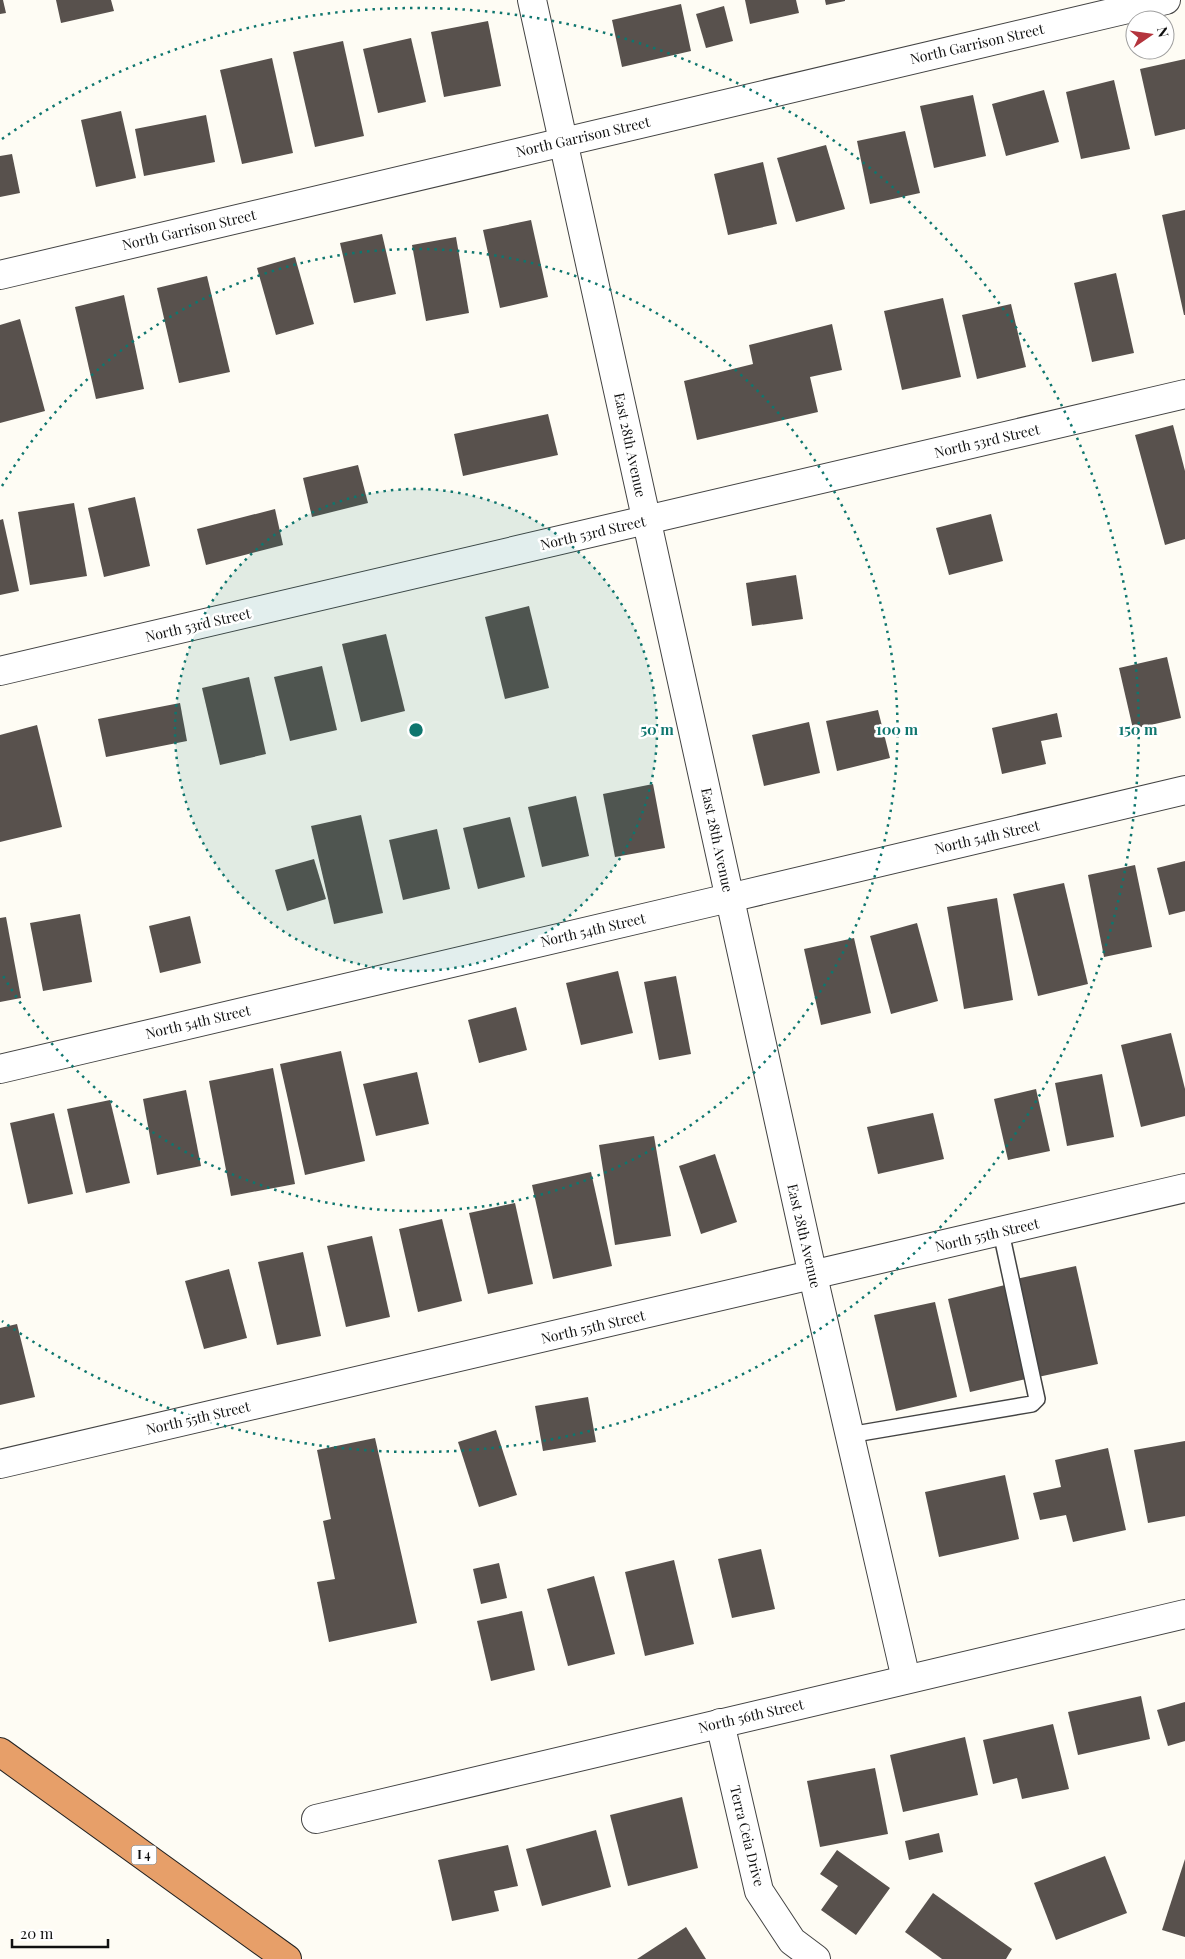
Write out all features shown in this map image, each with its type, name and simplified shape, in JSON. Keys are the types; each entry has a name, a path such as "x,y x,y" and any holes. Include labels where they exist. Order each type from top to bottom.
{"highway":[{"name":"I 4","path":"0,1752 287,1959"}],"street":[{"name":"East 28th Avenue","path":"532,0 813,1276 906,1679"},
{"name":"North Garrison Street","path":"0,275 1166,0"},
{"name":"North 53rd Street","path":"0,671 1185,394"},
{"name":"North 54th Street","path":"0,1069 1185,790"},
{"name":"North 55th Street","path":"0,1464 1185,1188"},
{"name":"North 56th Street","path":"316,1818 1185,1614"},
{"name":"Terra Ceia Drive","path":"720,1723 759,1891 792,1942 816,1959"}],"lane":[{"path":"849,1435 1032,1404 1037,1398 1001,1232"}],"building":[{"path":"0,0 3,0 6,13 0,14"},
{"path":"56,0 111,0 114,11 61,23"},
{"path":"745,0 796,0 799,13 750,24"},
{"path":"825,0 845,0 845,1 826,5"},
{"path":"681,4 691,51 622,67 612,20"},
{"path":"724,6 733,41 706,48 696,14"},
{"path":"488,21 501,86 444,97 431,32"},
{"path":"411,38 426,102 378,113 363,49"},
{"path":"343,41 364,136 315,147 293,52"},
{"path":"272,58 293,153 242,164 220,70"},
{"path":"1185,59 1185,129 1155,136 1140,69"},
{"path":"1114,80 1130,149 1081,159 1066,92"},
{"path":"1044,90 1059,142 1006,156 992,104"},
{"path":"973,95 986,156 934,168 920,106"},
{"path":"121,111 136,178 96,187 81,120"},
{"path":"206,115 215,162 144,176 135,129"},
{"path":"905,131 920,193 870,204 857,141"},
{"path":"826,145 845,209 796,222 777,158"},
{"path":"12,154 20,193 0,197 0,156"},
{"path":"763,162 777,224 728,235 714,174"},
{"path":"1185,210 1185,315 1184,315 1162,215"},
{"path":"531,220 548,297 500,308 483,230"},
{"path":"382,234 396,294 354,303 340,243"},
{"path":"456,237 469,313 426,321 412,245"},
{"path":"295,257 314,324 276,335 257,268"},
{"path":"1116,273 1134,353 1092,362 1074,283"},
{"path":"207,276 230,372 179,383 157,288"},
{"path":"124,295 144,389 96,399 75,307"},
{"path":"943,298 961,377 902,390 884,311"},
{"path":"1011,304 1026,367 977,379 962,315"},
{"path":"20,319 45,411 0,423 0,325"},
{"path":"832,324 842,370 810,377 818,412 697,440 684,381 753,364 749,345"},
{"path":"548,414 558,455 463,476 454,434"},
{"path":"1173,425 1185,471 1185,539 1165,545 1135,435"},
{"path":"358,465 368,503 312,517 303,478"},
{"path":"135,497 150,566 104,577 88,508"},
{"path":"74,503 87,576 30,585 18,512"},
{"path":"275,509 283,545 206,565 197,529"},
{"path":"991,514 1003,561 949,575 936,528"},
{"path":"3,519 19,591 0,595 0,520"},
{"path":"796,575 803,619 752,626 746,583"},
{"path":"529,606 549,688 505,699 485,617"},
{"path":"386,634 405,711 361,722 342,644"},
{"path":"1167,657 1181,718 1133,729 1119,668"},
{"path":"322,666 337,730 290,741 274,677"},
{"path":"249,677 266,754 220,765 202,688"},
{"path":"180,703 187,741 106,757 98,719"},
{"path":"878,710 890,758 837,771 826,721"},
{"path":"1057,713 1062,737 1041,741 1046,764 1002,774 992,728"},
{"path":"809,722 820,773 764,786 752,735"},
{"path":"37,725 62,827 0,842 0,735"},
{"path":"653,784 665,848 615,857 603,794"},
{"path":"576,796 589,856 542,867 528,807"},
{"path":"361,815 383,913 334,924 311,826"},
{"path":"510,817 525,877 478,889 463,828"},
{"path":"437,829 450,889 403,900 389,840"},
{"path":"314,859 326,899 287,911 275,870"},
{"path":"1185,861 1185,911 1169,915 1157,868"},
{"path":"1135,865 1152,947 1104,957 1088,875"},
{"path":"1064,883 1088,984 1038,996 1013,894"},
{"path":"997,898 1013,1000 964,1009 947,907"},
{"path":"80,914 92,982 43,991 30,923"},
{"path":"190,916 201,963 160,973 149,926"},
{"path":"6,917 21,998 0,1002 0,918"},
{"path":"917,923 938,1001 891,1014 870,936"},
{"path":"854,938 871,1013 821,1025 804,949"},
{"path":"618,971 633,1033 581,1045 566,983"},
{"path":"676,976 691,1054 659,1060 644,982"},
{"path":"516,1007 527,1050 479,1063 468,1020"},
{"path":"1171,1033 1185,1089 1185,1116 1141,1127 1121,1045"},
{"path":"341,1051 365,1161 305,1175 280,1064"},
{"path":"273,1068 295,1184 231,1196 209,1081"},
{"path":"417,1072 429,1124 376,1136 363,1084"},
{"path":"1102,1074 1114,1137 1067,1146 1055,1083"},
{"path":"1036,1089 1050,1151 1008,1160 994,1099"},
{"path":"186,1090 201,1166 157,1175 143,1099"},
{"path":"110,1100 130,1183 86,1193 67,1109"},
{"path":"54,1113 73,1194 28,1204 10,1123"},
{"path":"933,1113 944,1159 878,1174 867,1127"},
{"path":"654,1136 671,1236 615,1245 599,1145"},
{"path":"715,1154 737,1222 701,1234 679,1166"},
{"path":"591,1172 612,1266 553,1279 532,1185"},
{"path":"515,1203 533,1284 488,1294 469,1213"},
{"path":"442,1219 462,1301 418,1312 399,1229"},
{"path":"372,1236 390,1317 346,1327 327,1246"},
{"path":"303,1252 321,1336 277,1345 258,1262"},
{"path":"1076,1266 1098,1364 1038,1377 1016,1279"},
{"path":"229,1269 247,1338 204,1349 185,1281"},
{"path":"1005,1285 1026,1379 970,1392 948,1299"},
{"path":"935,1302 957,1397 896,1411 874,1315"},
{"path":"17,1324 35,1397 0,1405 0,1328"},
{"path":"588,1397 596,1442 543,1451 535,1406"},
{"path":"496,1430 517,1495 479,1507 458,1442"},
{"path":"375,1438 417,1623 329,1642 317,1582 335,1579 323,1521 331,1519 317,1450"},
{"path":"1185,1441 1185,1516 1148,1523 1134,1450"},
{"path":"1108,1448 1126,1530 1073,1542 1066,1515 1040,1520 1033,1493 1061,1487 1055,1460"},
{"path":"1005,1475 1019,1539 939,1557 925,1492"},
{"path":"761,1549 775,1609 732,1618 718,1559"},
{"path":"674,1560 694,1644 645,1656 625,1572"},
{"path":"499,1563 507,1598 481,1604 473,1569"},
{"path":"594,1576 615,1654 568,1666 547,1589"},
{"path":"522,1611 535,1670 491,1681 477,1621"},
{"path":"1141,1696 1150,1739 1078,1755 1068,1712"},
{"path":"1185,1702 1185,1741 1168,1746 1157,1710"},
{"path":"1053,1724 1069,1789 1022,1799 1017,1778 993,1784 983,1740"},
{"path":"965,1737 978,1795 903,1812 890,1755"},
{"path":"875,1768 888,1834 820,1847 807,1781"},
{"path":"682,1797 698,1868 628,1886 610,1815"},
{"path":"596,1830 611,1887 542,1906 526,1849"},
{"path":"939,1833 943,1852 909,1860 905,1841"},
{"path":"508,1845 518,1886 494,1891 499,1911 452,1921 438,1860"},
{"path":"837,1850 890,1888 856,1935 821,1910 838,1886 820,1874"},
{"path":"1105,1856 1127,1913 1056,1940 1034,1883"},
{"path":"1185,1859 1185,1937 1162,1930"},
{"path":"933,1893 1012,1949 1006,1959 942,1959 905,1932"},
{"path":"686,1927 706,1959 637,1959"}]}
